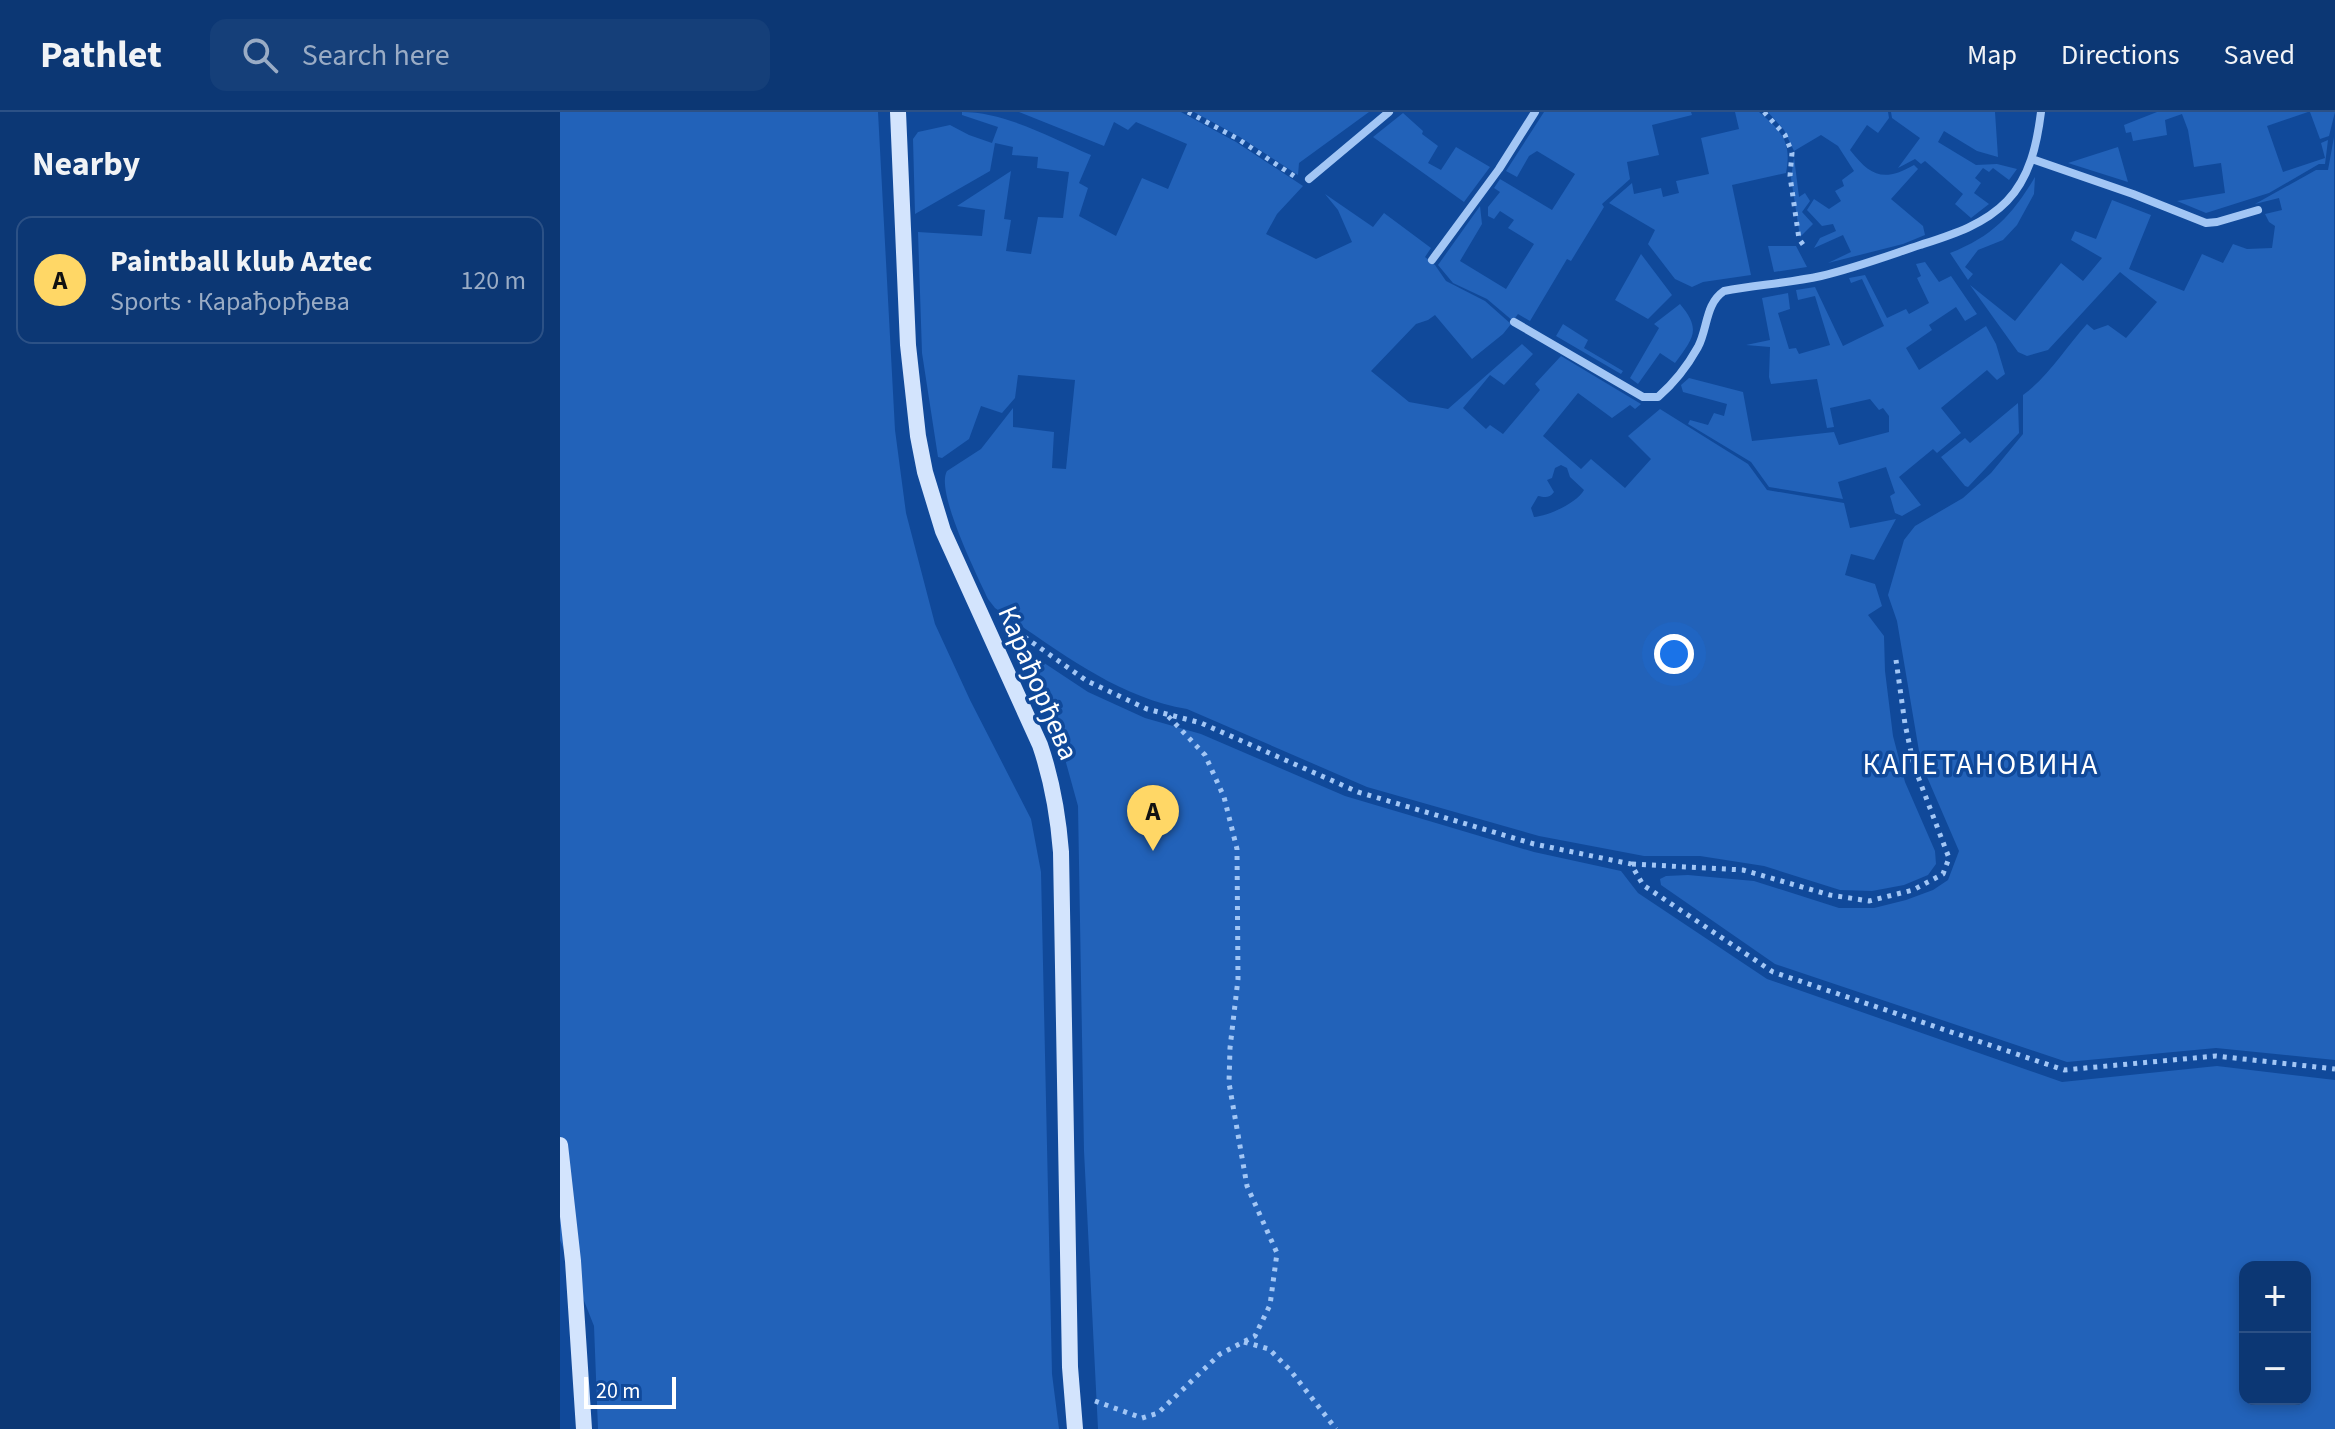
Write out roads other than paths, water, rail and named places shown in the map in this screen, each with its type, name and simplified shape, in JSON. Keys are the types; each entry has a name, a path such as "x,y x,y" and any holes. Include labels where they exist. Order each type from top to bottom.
{"street":[{"name":"Карађорђева","path":"898,112 908,345 925,472 943,531 1040,745 1052,779 1058,812 1062,867 1071,1393 1075,1429"},
{"path":"1309,179 1389,112"},
{"path":"1432,260 1499,169 1535,112"},
{"path":"1514,322 1643,397 1658,397 1698,346 1711,305 1724,291 1818,276 1957,233 1988,218 2008,200 2032,159 2037,146 2041,112"},
{"path":"2032,159 2206,223 2258,210"},
{"path":"560,1145 573,1261 584,1429"}],"place":[{"name":"Paintball klub Aztec","path":"1153,851"}],"district":[{"name":"КАПЕТАНОВИНА","path":"1981,764"}]}
